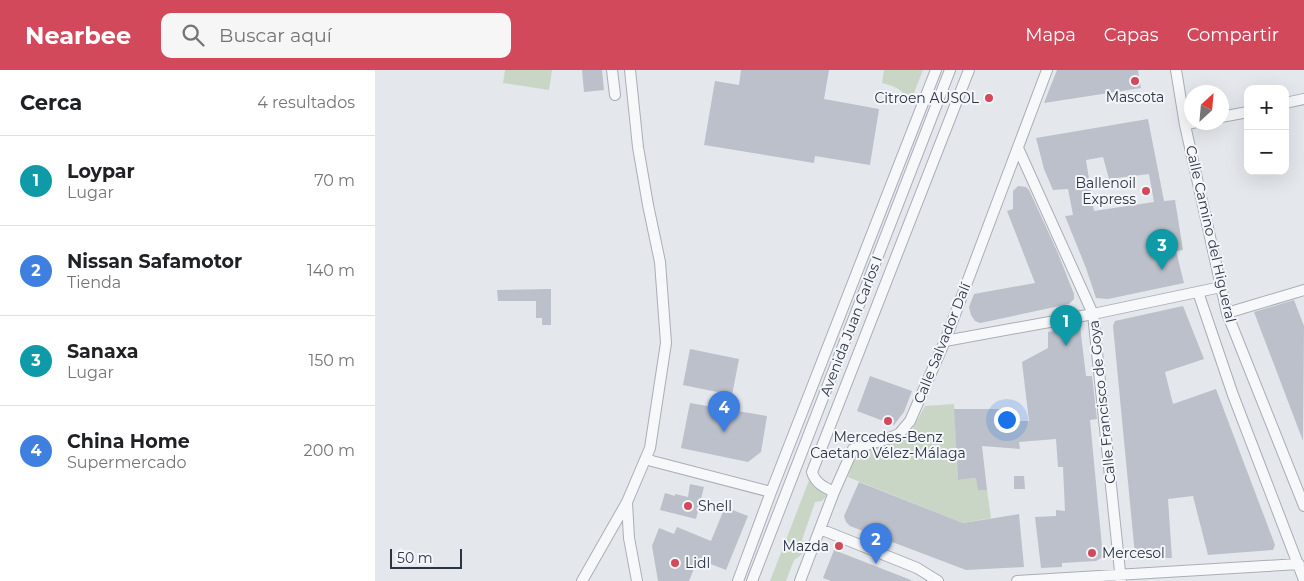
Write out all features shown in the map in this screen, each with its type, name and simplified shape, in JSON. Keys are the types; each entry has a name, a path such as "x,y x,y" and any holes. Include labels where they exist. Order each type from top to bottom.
{"street":[{"path":"612,70 615,95"},
{"path":"582,581 627,502 650,448 666,343 660,262 638,147 630,70"},
{"name":"Avenida Juan Carlos I","path":"738,581 936,70"},
{"name":"Avenida Juan Carlos I","path":"752,581 951,70"},
{"path":"834,492 820,484 811,472 969,70"},
{"name":"Calle Salvador Dalí","path":"799,581 853,449 899,434 905,428 924,392 1047,70"},
{"name":"Calle Camino del Higueral","path":"1176,70 1184,119"},
{"path":"1289,102 1304,99"},
{"path":"1229,116 1244,113"},
{"name":"Calle Camino del Higueral","path":"1186,130 1227,313 1304,506"},
{"name":"Calle Francisco de Goya","path":"1018,148 1093,314 1121,578"},
{"path":"945,341 1221,288"},
{"name":"Calle Camino del Higueral","path":"1198,292 1233,395 1304,580"},
{"path":"1227,313 1303,293"},
{"path":"645,458 771,492"},
{"path":"627,502 629,538 637,581"},
{"path":"820,529 917,568 938,581"},
{"path":"1017,581 1121,578 1299,564"}],"green space":[{"path":"505,70 552,70 549,90 503,83"},
{"path":"884,70 923,70 910,103 899,89 882,83"},
{"path":"954,404 958,480 976,478 987,490 991,518 963,523 848,477 856,453 896,442 912,430 925,406"},
{"path":"810,478 826,496 822,501 815,502 802,540 806,543 801,555 794,560 786,581 770,581"}],"building":[{"path":"582,70 602,70 604,90 584,92"},
{"path":"741,70 829,70 824,99 879,109 870,165 815,156 814,163 704,145 715,81 739,85"},
{"path":"1057,70 1138,70 1141,88 1044,103"},
{"path":"1148,119 1164,201 1175,200 1183,250 1176,251 1184,283 1108,299 1096,298 1065,216 1073,215 1068,189 1053,190 1044,169 1036,138","holes":["1103,157 1109,179 1149,174 1154,202 1094,211 1086,160"]},
{"path":"1018,186 1026,187 1029,190 1057,251 1074,294 1074,299 1069,304 980,323 975,321 969,307 974,294 1035,283 1007,211 1013,209 1013,191"},
{"path":"551,289 551,325 542,325 542,318 536,318 536,301 498,301 497,290"},
{"path":"1294,300 1304,326 1303,441 1254,312"},
{"path":"1183,306 1204,359 1165,372 1173,404 1216,389 1275,545 1273,550 1208,555 1193,496 1168,499 1172,558 1139,558 1135,555 1113,326 1115,321"},
{"path":"1080,326 1086,376 1092,376 1097,419 1090,420 1103,557 1096,561 1062,563 1062,567 1041,568 1035,517 1056,516 1056,510 1065,511 1063,467 1058,467 1056,439 1019,442 1020,449 982,446 987,490 978,490 976,478 958,480 954,409 1000,409 1002,421 1029,421 1022,362 1048,348 1048,332"},
{"path":"690,349 739,359 732,395 683,385"},
{"path":"870,376 912,391 904,412 894,425 857,411"},
{"path":"690,403 767,416 761,452 748,462 681,448"},
{"path":"1014,476 1024,476 1025,489 1014,489"},
{"path":"859,482 963,523 1019,514 1024,567 966,570 850,526 844,516"},
{"path":"690,484 704,487 696,519 660,510 665,493 688,497"},
{"path":"725,507 748,516 726,570 698,559 689,581 658,581 652,546 659,528 674,534 677,527 711,541"},
{"path":"834,550 911,581 831,581 823,578"}],"place":[{"name":"Mascota","path":"1135,81"},
{"name":"Citroen AUSOL","path":"989,98"},
{"name":"Ballenoil Express","path":"1146,191"},
{"name":"Sanaxa","path":"1162,270"},
{"name":"Loypar","path":"1066,346"},
{"name":"Mercedes-Benz Caetano Vélez-Málaga","path":"888,421"},
{"name":"China Home","path":"724,432"},
{"name":"Shell","path":"688,506"},
{"name":"Mazda","path":"839,546"},
{"name":"Mercesol","path":"1092,553"},
{"name":"Lidl","path":"675,563"},
{"name":"Nissan Safamotor","path":"876,564"}]}
